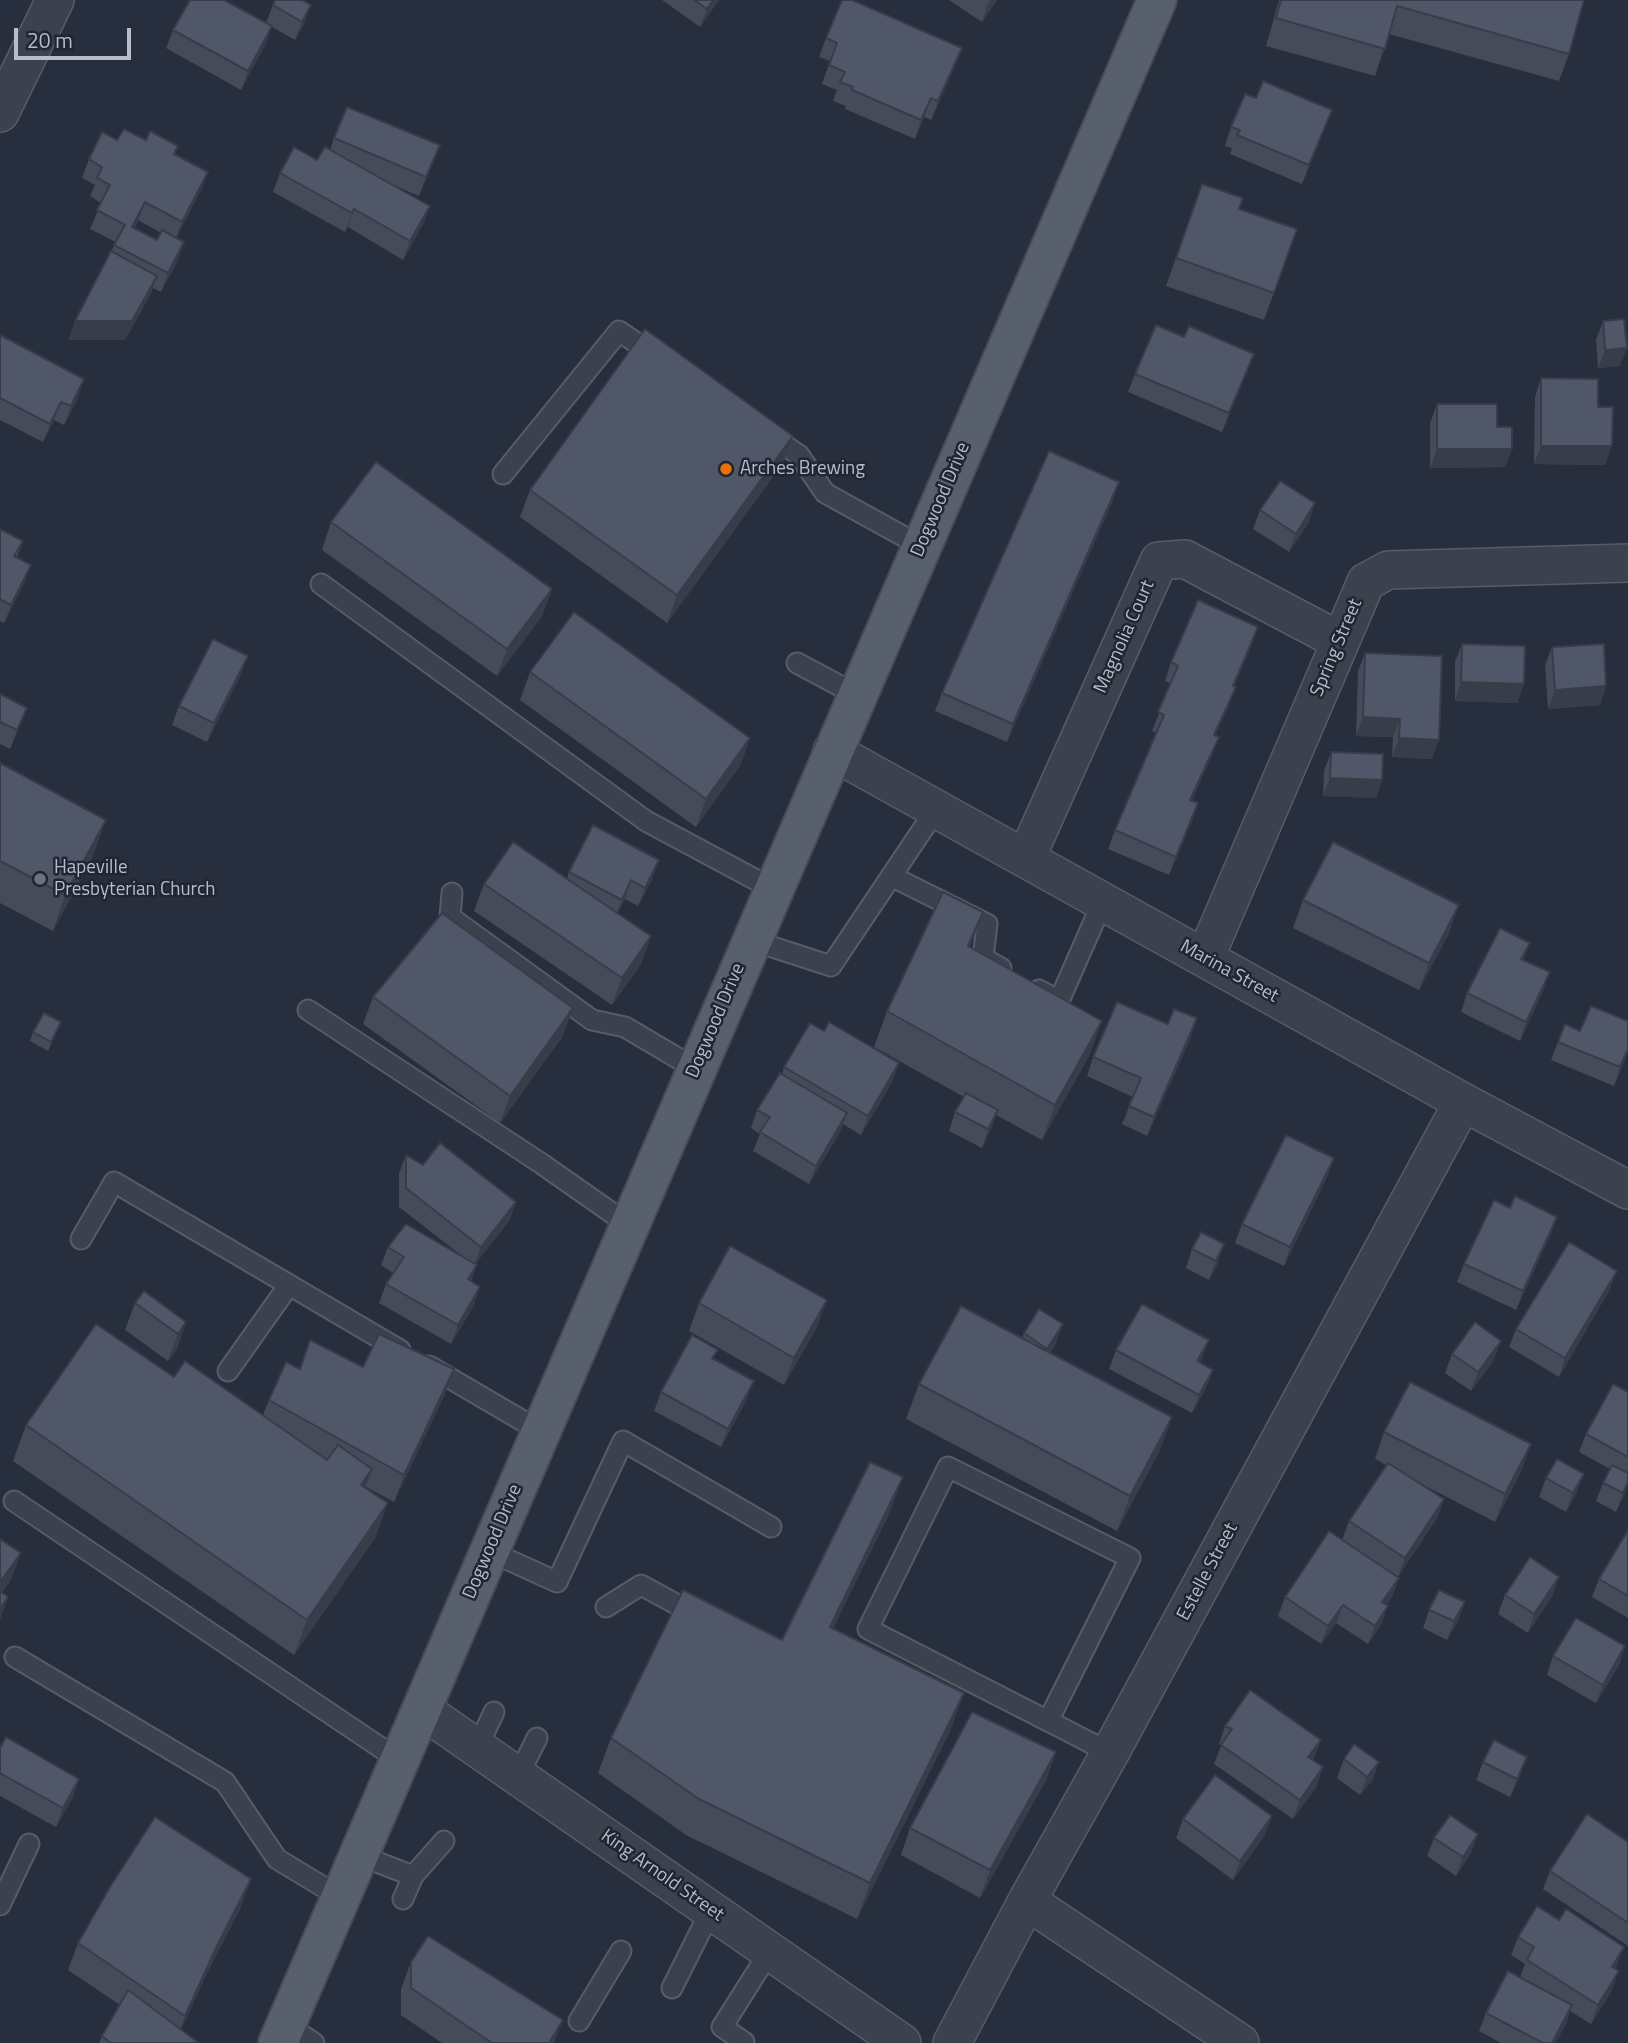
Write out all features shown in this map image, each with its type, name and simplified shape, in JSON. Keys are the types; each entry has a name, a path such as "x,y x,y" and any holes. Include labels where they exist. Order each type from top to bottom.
{"main road":[{"name":"Dogwood Drive","path":"293,2037 341,1897 1157,0"}],"street":[{"path":"0,113 55,0"},
{"name":"Magnolia Court","path":"1026,858 1159,561 1185,559 1340,642"},
{"name":"Spring Street","path":"1205,958 1366,582 1388,570 1628,563"},
{"name":"Marina Street","path":"832,751 1463,1102 1628,1190"},
{"name":"Estelle Street","path":"952,2043 1463,1102"},
{"name":"King Arnold Street","path":"421,1709 902,2043"},
{"path":"1027,1901 1240,2043"}],"lane":[{"path":"503,474 619,331 676,370"},
{"path":"754,424 799,455 825,493 921,546"},
{"path":"321,584 646,821 773,889"},
{"path":"797,663 857,695"},
{"path":"751,940 831,966 937,808"},
{"path":"891,876 987,924 983,958 1059,1001 1103,901"},
{"path":"452,892 450,917 592,1020 625,1027 696,1069"},
{"path":"308,1010 629,1224"},
{"path":"81,1239 114,1182 540,1431"},
{"path":"228,1371 289,1285"},
{"path":"489,1551 558,1582 623,1441 771,1527"},
{"path":"1048,1721 1130,1558 948,1466 867,1629 1110,1753"},
{"path":"14,1502 400,1760"},
{"path":"606,1607 641,1585 709,1622"},
{"path":"15,1657 225,1782 277,1859 341,1897"},
{"path":"477,1748 494,1712"},
{"path":"518,1776 537,1738"},
{"path":"403,1899 413,1876 444,1840"},
{"path":"0,1905 29,1844"},
{"path":"359,1855 413,1876"},
{"path":"672,1988 711,1910"},
{"path":"579,2021 621,1951"},
{"path":"744,2042 722,2027 770,1951"}],"building":[{"path":"190,0 224,0 272,26 248,71 173,30"},
{"path":"275,0 302,0 311,5 302,22 273,5"},
{"path":"694,0 713,0 707,9"},
{"path":"842,0 852,0 962,48 938,101 931,98 921,120 852,90 853,87 840,82 845,72 829,65 837,43 826,38"},
{"path":"1281,0 1584,0 1569,54 1397,6 1385,49 1276,18"},
{"path":"1263,81 1332,110 1309,165 1237,135 1240,130 1231,127 1245,94 1256,98"},
{"path":"347,107 440,145 426,177 334,138"},
{"path":"124,129 146,140 150,131 178,146 174,154 208,172 182,222 145,202 132,227 157,240 162,230 184,242 168,273 114,245 125,225 97,210 110,185 97,178 102,167 89,159 102,132 117,140"},
{"path":"294,147 317,160 325,147 430,206 410,241 354,209 352,213 280,173"},
{"path":"1202,184 1243,198 1239,209 1297,229 1274,293 1176,258"},
{"path":"111,251 157,276 132,321 75,321"},
{"path":"1624,319 1627,348 1605,350 1603,321"},
{"path":"1156,325 1184,337 1189,326 1254,354 1229,413 1135,374"},
{"path":"645,329 793,436 677,595 530,490"},
{"path":"0,335 84,379 71,406 61,402 50,424 0,398"},
{"path":"1541,378 1598,379 1598,407 1613,407 1612,446 1541,446"},
{"path":"1437,404 1497,404 1497,427 1512,427 1512,449 1437,449"},
{"path":"1049,451 1119,482 1013,724 942,693"},
{"path":"376,462 552,589 507,649 331,522"},
{"path":"1280,481 1315,503 1296,534 1260,510"},
{"path":"0,529 23,541 14,556 31,565 11,605 0,599"},
{"path":"1198,600 1258,627 1233,686 1236,687 1214,735 1219,737 1190,800 1198,803 1176,857 1115,830 1164,715 1158,712 1178,666 1171,662"},
{"path":"574,612 750,738 706,799 530,672"},
{"path":"213,639 248,656 214,723 179,706"},
{"path":"1462,644 1525,646 1524,684 1461,682"},
{"path":"1604,644 1606,686 1555,690 1552,647"},
{"path":"1365,653 1442,656 1439,740 1399,738 1400,719 1363,717"},
{"path":"0,694 27,708 17,730 0,722"},
{"path":"1331,752 1383,754 1382,780 1330,778"},
{"path":"0,763 106,820 65,895 0,861"},
{"path":"593,825 659,860 645,888 631,880 622,900 569,872"},
{"path":"513,842 651,936 622,978 484,884"},
{"path":"1333,842 1459,905 1429,963 1303,900"},
{"path":"943,892 983,912 968,946 1102,1021 1055,1105 887,1011"},
{"path":"442,913 573,1008 510,1096 373,997"},
{"path":"1500,928 1530,943 1521,959 1550,972 1526,1022 1467,993"},
{"path":"1117,1002 1168,1024 1174,1009 1197,1018 1154,1117 1129,1106 1141,1078 1093,1057"},
{"path":"1591,1006 1628,1021 1628,1049 1620,1067 1558,1042 1565,1024 1580,1031"},
{"path":"44,1013 61,1022 51,1042 33,1032"},
{"path":"829,1022 899,1063 868,1116 784,1067 810,1023 824,1031"},
{"path":"780,1073 847,1113 816,1166 760,1132 770,1117 757,1110"},
{"path":"966,1093 998,1110 988,1129 955,1112"},
{"path":"1286,1135 1334,1158 1290,1247 1242,1224"},
{"path":"440,1143 516,1202 481,1247 406,1188 406,1155 423,1165"},
{"path":"1515,1196 1557,1217 1523,1291 1464,1264 1494,1200 1510,1208"},
{"path":"406,1224 477,1265 468,1279 480,1287 458,1325 386,1284 404,1257 388,1247"},
{"path":"1201,1232 1224,1244 1216,1261 1192,1249"},
{"path":"1569,1242 1617,1271 1565,1358 1516,1329"},
{"path":"730,1246 827,1300 794,1358 699,1303"},
{"path":"144,1291 186,1322 178,1334 135,1303"},
{"path":"1142,1304 1209,1340 1197,1361 1213,1370 1199,1395 1116,1350"},
{"path":"961,1306 1172,1417 1130,1496 919,1384"},
{"path":"1039,1309 1063,1324 1047,1349 1024,1333"},
{"path":"1475,1322 1501,1341 1478,1372 1452,1354"},
{"path":"96,1324 174,1377 185,1361 327,1460 338,1445 372,1469 361,1485 388,1503 307,1620 26,1425"},
{"path":"379,1334 454,1369 404,1475 269,1400 286,1362 300,1369 310,1340 363,1367"},
{"path":"692,1335 718,1350 712,1358 754,1381 728,1429 661,1392"},
{"path":"1410,1382 1531,1444 1505,1494 1384,1432"},
{"path":"1613,1384 1628,1392 1628,1457 1586,1434"},
{"path":"1557,1459 1584,1474 1573,1493 1546,1478"},
{"path":"870,1462 903,1477 830,1627 964,1693 870,1883 699,1799 611,1738 683,1590 782,1640"},
{"path":"1388,1463 1444,1499 1405,1558 1349,1521"},
{"path":"1612,1465 1628,1473 1628,1482 1623,1493 1603,1483"},
{"path":"1628,1530 1628,1596 1599,1579"},
{"path":"1329,1531 1399,1578 1382,1602 1388,1606 1375,1626 1343,1605 1328,1626 1285,1597"},
{"path":"0,1539 21,1553 0,1582"},
{"path":"1530,1557 1559,1577 1534,1614 1505,1595"},
{"path":"1439,1590 1465,1602 1454,1621 1429,1610"},
{"path":"0,1591 8,1597 0,1609"},
{"path":"1576,1618 1625,1646 1603,1685 1553,1656"},
{"path":"1250,1690 1321,1740 1308,1757 1323,1767 1300,1800 1221,1745 1232,1729 1225,1726"},
{"path":"972,1712 1056,1752 990,1870 910,1828"},
{"path":"6,1737 79,1779 63,1808 0,1773 0,1748"},
{"path":"1494,1740 1527,1757 1517,1779 1483,1762"},
{"path":"1354,1744 1379,1762 1367,1777 1344,1759"},
{"path":"1215,1775 1272,1816 1240,1861 1183,1819"},
{"path":"1587,1814 1628,1842 1628,1923 1550,1871"},
{"path":"1450,1815 1478,1834 1463,1857 1434,1838"},
{"path":"155,1817 251,1879 185,2016 78,1943"},
{"path":"1537,1906 1559,1920 1566,1909 1624,1947 1612,1967 1619,1971 1598,2005 1527,1960 1534,1947 1518,1937"},
{"path":"428,1936 563,2020 550,2041 553,2043 492,2043 411,1988 411,1962"},
{"path":"1508,1971 1572,2005 1552,2043 1543,2043 1486,2013"},
{"path":"128,1990 199,2043 111,2043 102,2036"}],"place":[{"name":"Arches Brewing","path":"726,469"},
{"name":"Hapeville Presbyterian Church","path":"40,879"}]}
